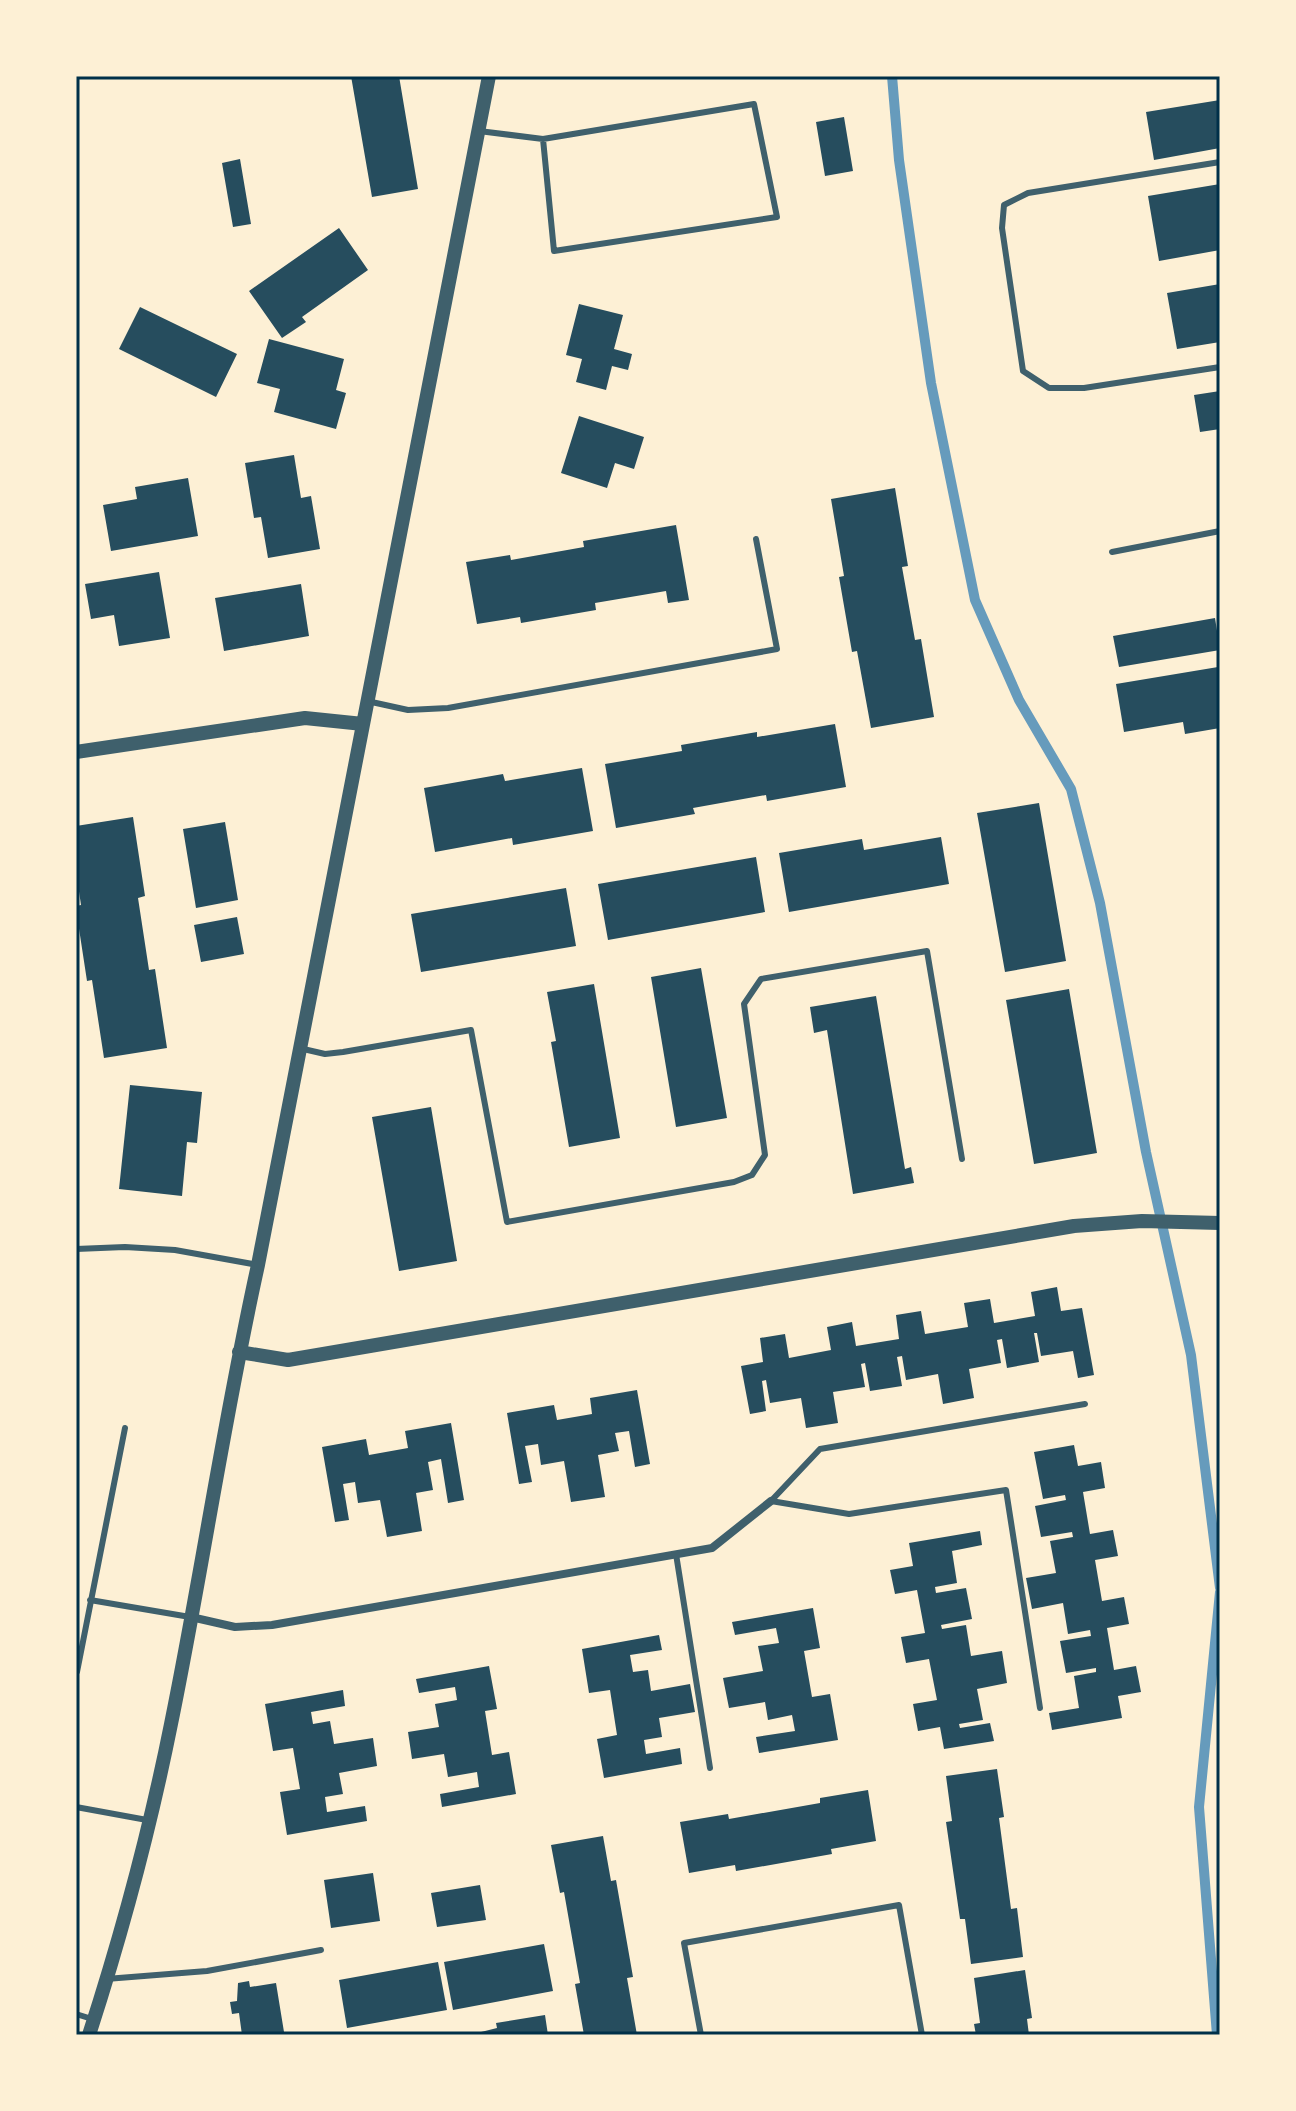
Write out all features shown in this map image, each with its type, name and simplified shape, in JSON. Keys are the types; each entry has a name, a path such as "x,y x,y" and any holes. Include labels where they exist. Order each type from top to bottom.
{"street":[{"path":"89,2035 150,1820 171,1724 239,1352 489,76"},
{"path":"76,752 305,718 363,724"},
{"path":"239,1352 288,1360 1058,1228 1110,1222 1220,1223"},
{"path":"190,1617 235,1627 272,1625 712,1548 771,1501"}],"lane":[{"path":"479,131 543,139 754,104 777,217 554,251 543,139"},
{"path":"1220,162 1028,193 1004,205 1002,228 1023,371 1049,388 1084,388 1220,367"},
{"path":"1112,552 1220,531"},
{"path":"367,701 408,710 448,708 777,649 756,539"},
{"path":"299,1048 325,1054 471,1030 507,1222 734,1182 752,1175 765,1155 744,1004 761,979 927,951 962,1159"},
{"path":"76,1249 125,1247 175,1250 258,1265"},
{"path":"771,1501 820,1449 1085,1404"},
{"path":"77,1672 125,1428"},
{"path":"771,1501 849,1514 1006,1490 1040,1708"},
{"path":"676,1554 710,1768"},
{"path":"90,1600 190,1617"},
{"path":"76,1807 150,1820"},
{"path":"701,2035 684,1943 899,1905 922,2035"},
{"path":"106,1979 207,1971 321,1950"},
{"path":"76,2014 94,2019"}],"building":[{"path":"351,76 399,76 418,189 372,197"},
{"path":"1220,100 1220,148 1154,160 1146,112"},
{"path":"844,117 853,171 825,176 816,122"},
{"path":"240,159 251,224 233,227 222,163"},
{"path":"1220,184 1220,250 1159,261 1148,196"},
{"path":"339,228 368,270 302,317 306,322 282,338 249,291"},
{"path":"1220,284 1220,342 1177,349 1167,293"},
{"path":"579,304 623,315 614,349 632,354 628,370 612,366 606,390 576,382 582,359 566,355"},
{"path":"140,307 237,354 216,397 119,349"},
{"path":"269,339 344,359 336,390 346,393 336,429 274,412 280,389 257,383"},
{"path":"1220,391 1220,429 1200,432 1194,395"},
{"path":"579,416 644,437 634,469 615,463 607,488 561,473"},
{"path":"294,455 301,498 311,496 320,549 268,558 261,517 254,518 245,463"},
{"path":"188,478 198,536 111,551 103,505 137,499 135,487"},
{"path":"895,488 908,566 902,567 915,640 921,639 934,717 871,728 857,651 852,652 839,577 844,576 831,499"},
{"path":"676,525 689,600 668,603 666,591 595,603 596,610 521,623 520,617 477,624 466,562 510,555 511,560 584,547 583,541"},
{"path":"159,572 170,638 119,646 114,615 91,619 85,584"},
{"path":"301,584 309,636 224,651 215,598"},
{"path":"1215,618 1220,650 1119,667 1113,636"},
{"path":"1218,667 1220,728 1185,734 1183,722 1124,732 1116,684"},
{"path":"835,724 846,787 767,801 766,795 693,808 695,814 616,828 605,764 682,751 681,745 757,732 757,737"},
{"path":"582,768 593,831 513,845 512,838 435,852 424,788 503,774 505,781"},
{"path":"1039,803 1066,961 1005,972 977,813"},
{"path":"133,817 145,896 138,898 149,970 155,969 167,1048 104,1058 92,980 87,981 76,909 81,905 76,871 76,826"},
{"path":"225,822 238,900 196,908 183,829"},
{"path":"941,837 949,884 789,912 779,853 862,839 864,850"},
{"path":"756,857 765,912 608,940 598,884"},
{"path":"566,888 576,946 421,972 411,914"},
{"path":"237,917 244,954 201,962 194,925"},
{"path":"701,968 727,1118 676,1127 651,977"},
{"path":"594,984 620,1138 569,1147 551,1042 556,1041 547,992"},
{"path":"1069,989 1097,1153 1034,1164 1006,1000"},
{"path":"876,996 905,1169 911,1167 914,1183 853,1194 827,1030 814,1033 810,1007"},
{"path":"130,1085 202,1092 197,1143 187,1142 182,1196 119,1189"},
{"path":"431,1107 457,1261 399,1271 372,1117"},
{"path":"1057,1287 1061,1311 1082,1308 1094,1375 1078,1378 1073,1351 1041,1356 1037,1333 1034,1333 1039,1362 1007,1368 1002,1339 997,1340 1001,1363 969,1369 974,1398 943,1404 938,1374 906,1380 902,1356 897,1357 902,1386 870,1391 865,1363 861,1364 865,1387 833,1392 838,1423 806,1428 801,1398 770,1403 766,1380 762,1381 766,1411 750,1414 741,1366 763,1362 760,1338 785,1334 789,1358 831,1350 827,1327 852,1322 856,1346 899,1339 896,1315 921,1311 925,1334 968,1327 964,1303 990,1299 994,1323 1035,1316 1031,1292"},
{"path":"637,1390 650,1464 635,1467 629,1431 615,1433 619,1451 598,1455 605,1497 571,1502 564,1461 541,1465 538,1444 525,1446 532,1482 519,1484 507,1413 554,1405 557,1420 592,1414 590,1398"},
{"path":"451,1423 464,1500 448,1503 441,1459 428,1462 433,1490 416,1493 422,1531 387,1537 380,1500 358,1503 355,1482 343,1484 349,1520 335,1522 322,1447 366,1439 369,1455 408,1448 405,1431"},
{"path":"1074,1445 1078,1466 1101,1462 1105,1488 1083,1492 1090,1534 1113,1530 1118,1556 1095,1560 1102,1601 1124,1597 1129,1624 1107,1628 1114,1670 1136,1666 1141,1692 1118,1696 1122,1718 1052,1730 1049,1713 1079,1708 1074,1676 1096,1672 1096,1668 1066,1673 1060,1641 1091,1636 1090,1630 1068,1634 1063,1603 1032,1609 1026,1578 1056,1573 1050,1541 1073,1537 1072,1532 1041,1537 1035,1506 1066,1500 1065,1495 1043,1499 1034,1452"},
{"path":"980,1531 982,1545 952,1551 957,1583 935,1587 936,1593 966,1588 972,1619 941,1625 942,1629 966,1625 971,1656 1002,1651 1007,1683 977,1689 983,1720 959,1724 960,1728 990,1723 994,1741 944,1749 940,1727 918,1731 913,1704 937,1700 929,1659 906,1663 901,1637 925,1633 917,1590 895,1594 890,1570 913,1566 909,1543"},
{"path":"813,1608 820,1648 804,1651 812,1697 830,1694 838,1740 759,1753 756,1737 795,1731 792,1715 768,1720 765,1702 729,1708 723,1678 763,1671 758,1646 779,1643 776,1628 735,1635 732,1622"},
{"path":"659,1635 662,1650 630,1655 633,1672 648,1670 651,1691 690,1684 695,1712 659,1718 662,1737 644,1740 646,1754 680,1748 682,1764 604,1778 597,1739 617,1735 610,1690 589,1693 582,1649"},
{"path":"489,1666 497,1709 485,1711 492,1755 509,1752 516,1794 442,1807 440,1794 479,1787 477,1772 448,1777 444,1754 412,1759 408,1732 439,1727 435,1704 457,1700 455,1687 419,1693 416,1679"},
{"path":"343,1690 345,1706 311,1712 313,1724 330,1721 334,1744 373,1738 377,1766 339,1773 343,1794 325,1797 327,1812 365,1806 367,1821 287,1835 280,1792 300,1789 293,1748 273,1751 265,1704"},
{"path":"997,1769 1004,1817 999,1818 1011,1909 1017,1908 1023,1957 971,1964 965,1919 960,1919 946,1822 952,1821 946,1776"},
{"path":"868,1790 876,1841 831,1849 832,1854 736,1871 735,1865 689,1873 680,1822 728,1814 729,1819 820,1803 820,1798"},
{"path":"603,1836 611,1881 616,1880 633,1977 627,1978 637,2035 584,2035 575,1984 580,1983 564,1892 560,1893 551,1845"},
{"path":"373,1873 380,1921 331,1928 324,1880"},
{"path":"480,1885 486,1920 437,1927 431,1893"},
{"path":"544,1944 553,1991 453,2010 444,1962"},
{"path":"438,1962 447,2010 347,2028 339,1980"},
{"path":"1025,1970 1032,2018 1027,2019 1029,2035 976,2035 974,2024 980,2023 974,1978"},
{"path":"249,1981 250,1987 276,1983 284,2032 242,2035 239,2013 232,2014 230,2002 237,2001 238,1983"},
{"path":"545,2015 548,2035 469,2035 497,2028 496,2023"}],"waterway":[{"path":"892,76 899,160 931,383 975,600 1019,700 1071,789 1100,903 1146,1152 1191,1355 1220,1588"},
{"path":"1217,2035 1199,1807 1220,1592"}]}
